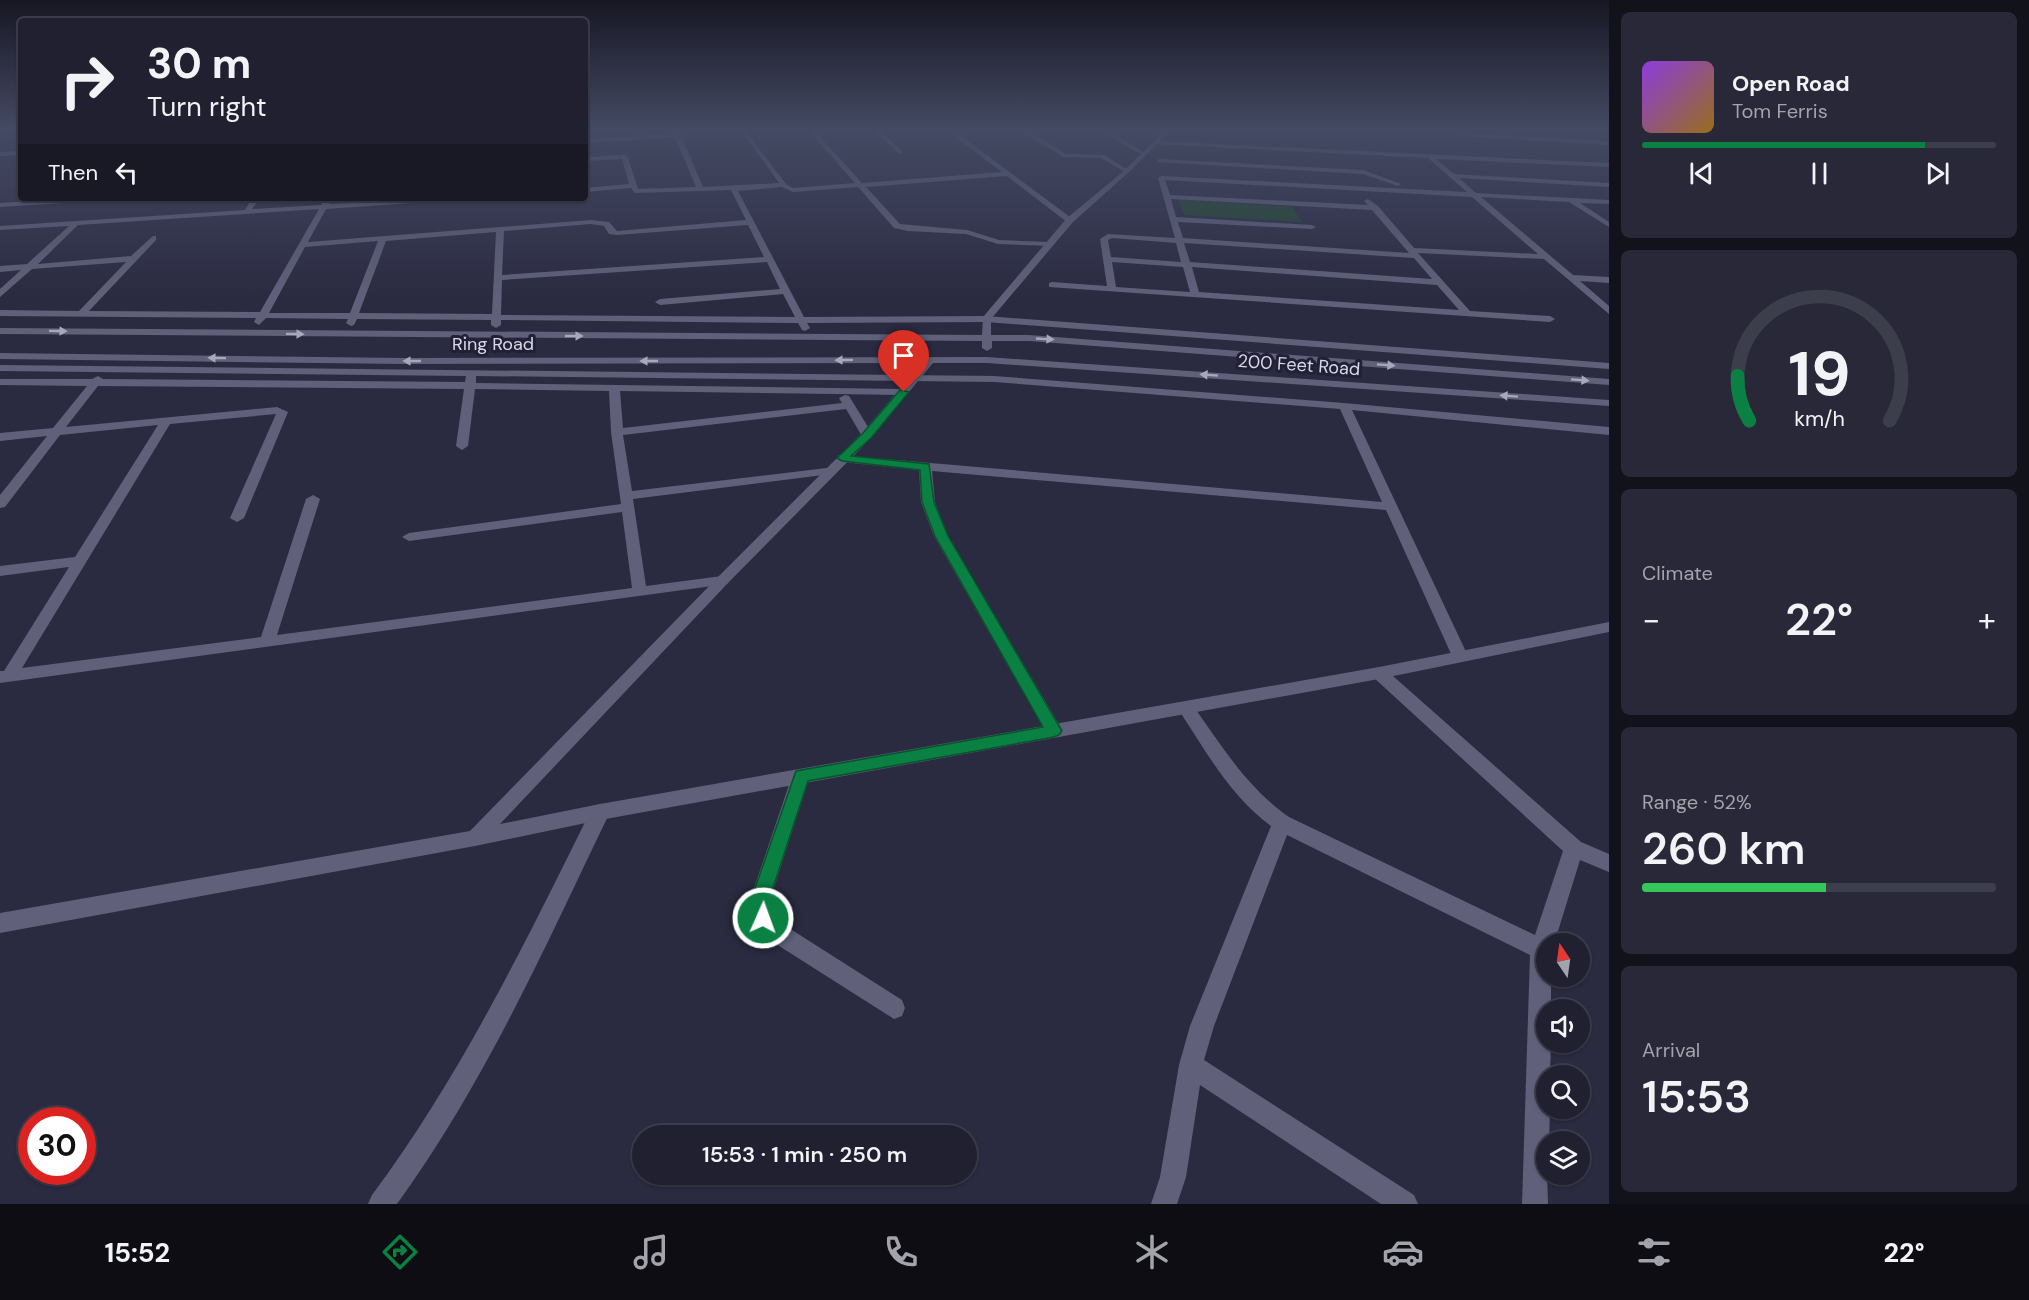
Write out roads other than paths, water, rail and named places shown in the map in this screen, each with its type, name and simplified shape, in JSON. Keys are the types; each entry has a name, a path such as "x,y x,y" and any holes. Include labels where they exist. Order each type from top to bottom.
{"street":[{"path":"588,190 630,186"},
{"path":"632,186 635,191 640,192 724,186"},
{"path":"726,186 734,189 769,186"},
{"path":"785,186 793,190 837,186"},
{"path":"864,186 895,224 901,228 961,231 998,242 1050,244"},
{"path":"1024,186 1070,220"},
{"path":"987,360 986,329 1070,220 1109,186"},
{"path":"1164,186 1195,293"},
{"path":"1321,186 1609,202"},
{"path":"1437,186 1466,188 1609,311"},
{"path":"1356,188 1467,313"},
{"path":"734,189 803,324"},
{"path":"1167,197 1375,208"},
{"path":"1570,200 1609,225"},
{"path":"0,205 65,201"},
{"path":"246,213 254,201"},
{"path":"0,228 246,213 326,202 357,201"},
{"path":"261,319 326,202"},
{"path":"1173,219 1255,239 1334,251 1547,257"},
{"path":"304,245 597,222 606,224 612,232 617,233 752,222"},
{"path":"0,294 75,224"},
{"path":"1112,288 1105,237 1180,241 1255,239 1312,227"},
{"path":"496,321 500,230"},
{"path":"81,314 153,238"},
{"path":"353,320 383,238"},
{"path":"1334,251 1340,259"},
{"path":"0,269 131,259"},
{"path":"498,278 771,259"},
{"path":"1107,259 1187,266 1271,267 1439,282"},
{"path":"1347,268 1353,276"},
{"path":"1572,278 1609,280"},
{"path":"1052,285 1550,319"},
{"path":"660,302 787,291"},
{"path":"0,313 261,319 803,324 986,329 1609,366"},
{"path":"0,321 261,319"},
{"path":"0,331 455,336 986,329 1064,340 1609,382"},
{"name":"Ring Road","path":"0,356 404,361 987,360"},
{"path":"475,838 722,581 867,435 931,359"},
{"name":"200 Feet Road","path":"987,360 1609,403"},
{"path":"0,368 994,379 1344,406 1609,431"},
{"path":"0,504 105,369"},
{"path":"282,383 287,372"},
{"path":"462,446 471,374"},
{"path":"0,382 282,383 904,392"},
{"path":"614,388 617,432 640,593"},
{"path":"840,390 867,435"},
{"path":"617,432 850,405"},
{"path":"1344,406 1460,656"},
{"path":"0,437 269,410 282,412 237,518"},
{"path":"5,676 81,561 167,420"},
{"path":"409,537 837,464 925,467 1392,507"},
{"path":"925,467 928,502 941,536 1054,731"},
{"path":"0,486 18,481"},
{"path":"268,639 314,499"},
{"path":"0,571 81,561"},
{"path":"5,676 268,639 722,581"},
{"path":"0,923 475,838 600,812 1379,673 1609,627"},
{"path":"1379,673 1574,848 1609,863"},
{"path":"1186,708 1247,793 1265,812 1282,823 1536,947"},
{"path":"801,776 763,891 760,906 763,918 773,930 894,1008"},
{"path":"381,1204 417,1159 466,1078 600,812"},
{"path":"1164,1204 1173,1177 1191,1065 1214,995 1282,823"},
{"path":"1546,933 1574,848"},
{"path":"1535,1204 1540,987"},
{"path":"1191,1065 1405,1204"}]}
